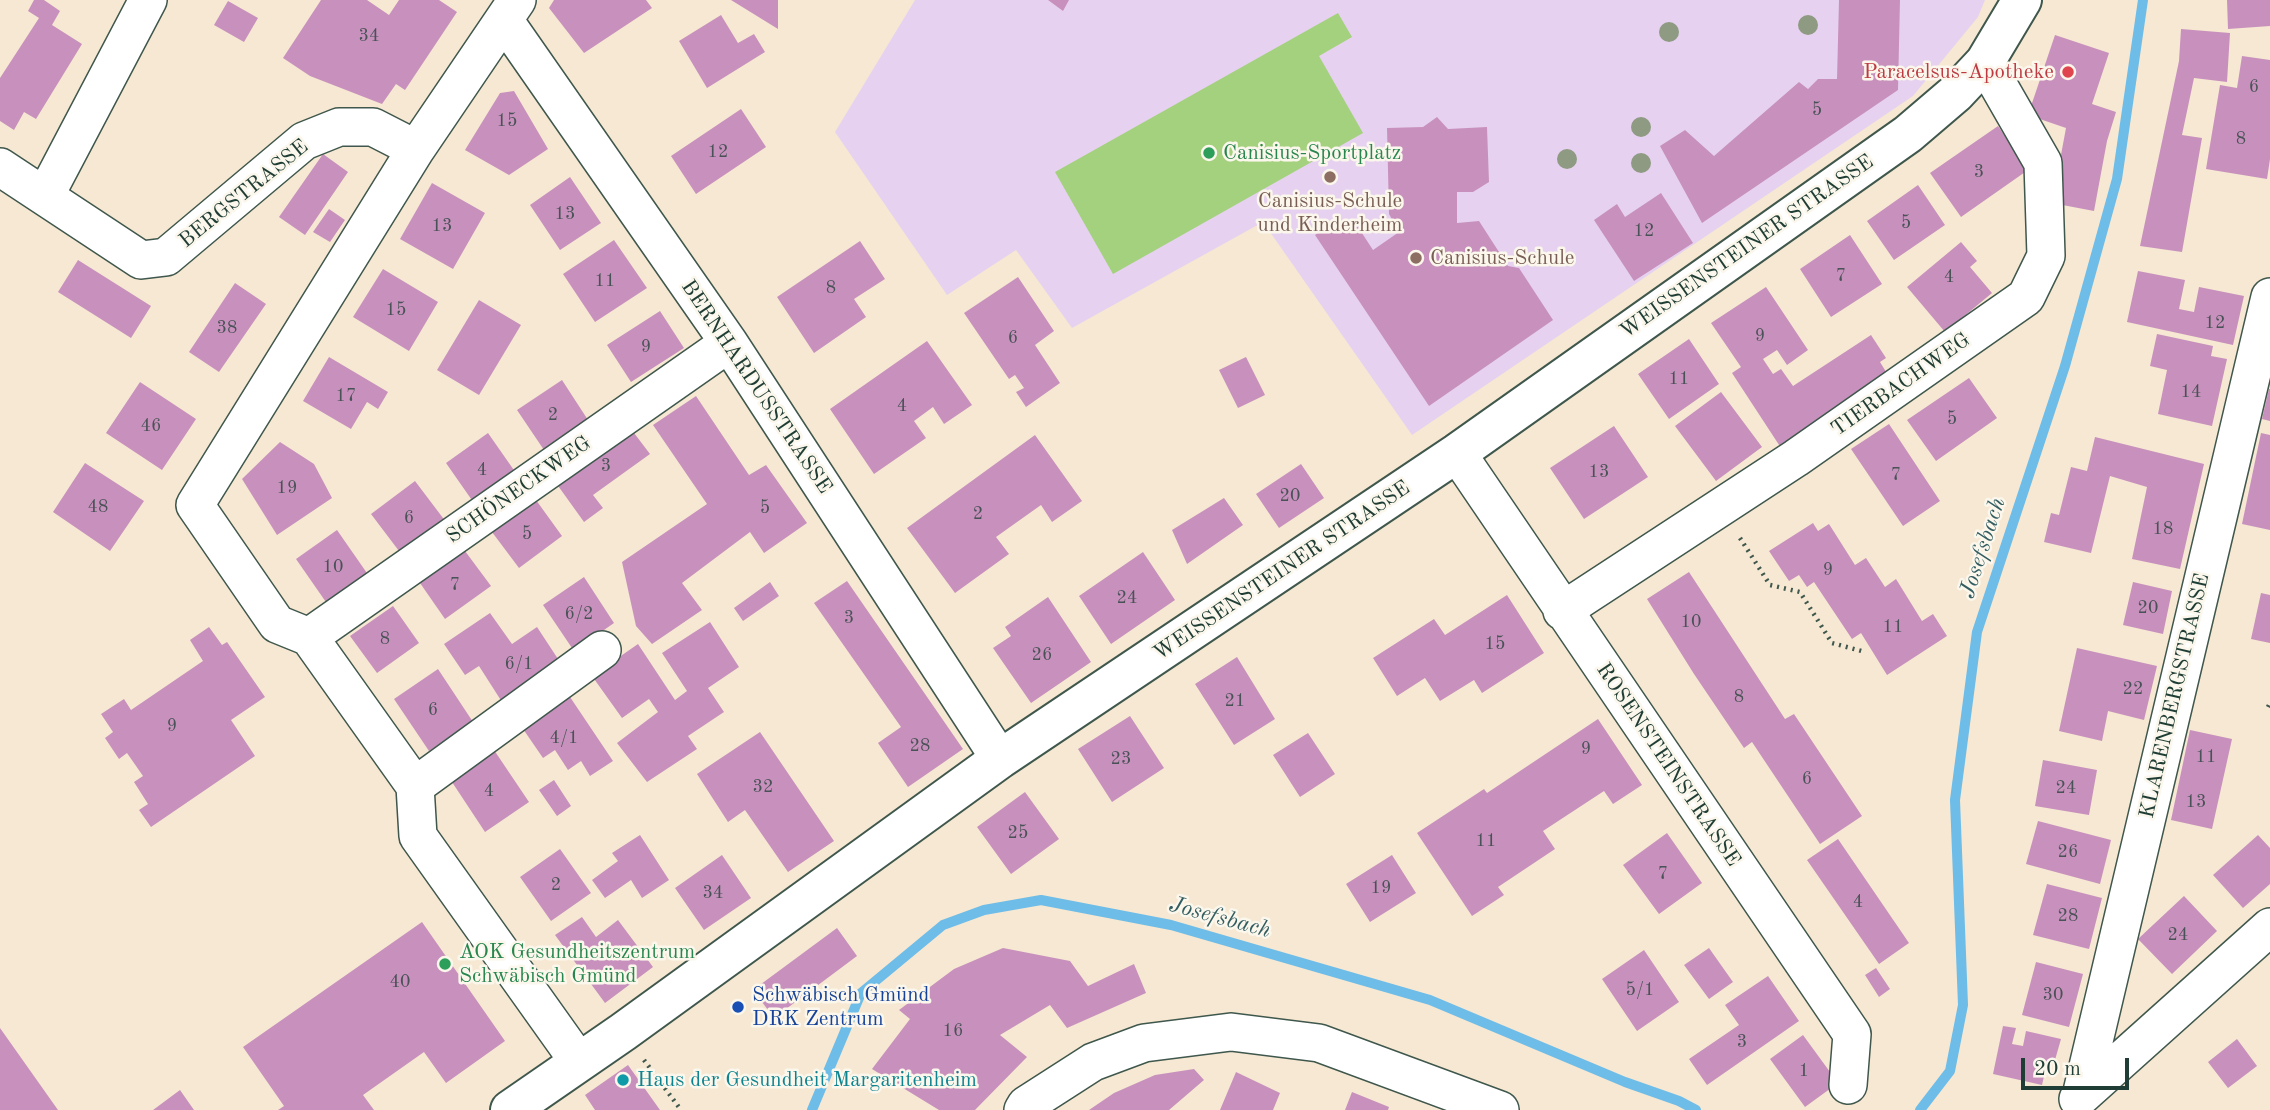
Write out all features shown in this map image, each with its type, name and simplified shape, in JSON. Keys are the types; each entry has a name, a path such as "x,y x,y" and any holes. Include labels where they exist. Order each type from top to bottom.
{"main road":[{"name":"WEISSENSTEINER STRASSE","path":"510,1110 623,1032 1000,759 1457,453 1908,134 1956,93 1985,62 2022,0"}],"street":[{"path":"45,196 148,0"},
{"path":"511,10 416,149 195,505 277,624 309,637 415,786 418,836 579,1062"},
{"name":"BERNHARDUSSTRASSE","path":"511,10 1000,759"},
{"name":"TIERBACHWEG","path":"1562,611 1721,509 2026,297 2046,256 2043,163 1985,62"},
{"name":"BERGSTRASSE","path":"0,167 141,260 166,257 304,141 339,127 373,127 416,149"},
{"name":"KLARENBERGSTRASSE","path":"2074,1103 2270,297"},
{"name":"SCHÖNECKWEG","path":"309,637 729,343"},
{"name":"ROSENSTEINSTRASSE","path":"1457,453 1852,1034 1848,1085"},
{"path":"415,786 602,650"},
{"path":"2074,1103 2270,927"},
{"path":"1023,1110 1026,1105 1082,1069 1143,1043 1230,1032 1319,1043 1500,1110"}],"path":[{"path":"1721,509 1770,585 1800,592 1832,643 1865,652"},
{"path":"623,1032 681,1110"}],"shaded area":[{"name":"Canisius-Schule und Kinderheim","path":"915,0 1985,0 1978,17 1913,96 1412,435 1263,222 1072,328 1016,250 947,295 835,132"}],"green space":[{"name":"Canisius-Sportplatz","path":"1338,13 1352,37 1319,56 1363,133 1113,274 1055,172"}],"building":[{"path":"34,0 44,0 60,11 52,25 82,44 36,119 24,112 14,130 0,121 0,78 39,18 28,11"},
{"path":"321,0 367,0 389,15 399,0 439,0 457,12 405,90 396,84 382,104 310,76 283,58"},
{"path":"554,0 646,0 652,8 584,53 549,8"},
{"path":"731,0 778,0 778,29"},
{"path":"1048,0 1069,0 1063,11"},
{"path":"1839,0 1900,0 1898,90 1702,223 1660,146 1685,130 1714,156 1799,82 1808,89 1818,79 1837,79"},
{"path":"2227,0 2270,0 2270,26 2228,29"},
{"path":"228,1 258,18 244,42 214,25"},
{"path":"721,15 738,43 754,34 765,52 707,88 679,41"},
{"path":"2181,29 2230,33 2227,82 2194,78 2182,135 2202,138 2182,252 2140,246 2179,61"},
{"path":"2055,35 2109,53 2092,104 2116,112 2107,141 2094,211 2052,203 2066,128 2028,115"},
{"path":"2242,56 2270,60 2270,159 2267,179 2206,169 2220,85 2237,88"},
{"path":"514,91 548,149 509,175 465,150 500,93"},
{"path":"741,109 766,147 696,194 671,156"},
{"name":"Canisius-Schule","path":"1437,117 1448,129 1487,127 1489,182 1473,192 1457,192 1457,223 1479,221 1508,266 1519,268 1553,320 1429,406 1315,235 1329,225 1358,227 1373,250 1399,232 1389,214 1387,128 1423,127"},
{"path":"1998,126 2028,170 1961,217 1930,173"},
{"path":"323,154 348,172 305,235 279,217"},
{"path":"570,177 601,223 560,250 530,205"},
{"path":"432,183 485,213 453,269 400,239"},
{"path":"1918,185 1945,225 1894,260 1867,221"},
{"path":"1661,193 1693,243 1634,281 1594,220 1617,204 1625,217"},
{"path":"329,209 345,220 330,242 313,232"},
{"path":"1850,235 1882,284 1831,317 1800,269"},
{"path":"614,240 647,288 595,322 563,274"},
{"path":"860,241 885,279 854,299 866,317 814,353 777,297"},
{"path":"1961,242 1977,261 1970,267 1992,293 1945,332 1907,287"},
{"path":"78,260 151,306 131,338 58,292"},
{"path":"383,269 438,302 409,351 353,317"},
{"path":"2138,271 2185,280 2179,309 2194,312 2199,287 2244,296 2233,345 2127,322"},
{"path":"1018,277 1054,331 1035,345 1060,383 1026,407 1016,392 1024,388 1015,375 1009,379 964,313"},
{"path":"235,283 266,304 219,372 189,352"},
{"path":"1766,287 1808,350 1787,365 1777,350 1763,359 1773,374 1781,369 1793,386 1871,335 1886,358 1880,362 1891,380 1783,451 1732,373 1741,367 1711,323"},
{"path":"479,300 521,325 479,395 437,370"},
{"path":"660,311 684,348 631,382 607,345"},
{"path":"2157,334 2213,346 2211,356 2227,359 2212,426 2158,414 2167,370 2150,366"},
{"path":"1689,339 1719,384 1669,419 1638,374"},
{"path":"927,341 972,405 944,424 933,407 914,421 926,438 874,474 830,409"},
{"path":"329,357 388,392 378,409 367,402 351,429 303,401"},
{"path":"1246,357 1265,395 1238,408 1219,370"},
{"path":"1969,378 1997,418 1936,461 1907,420"},
{"path":"562,380 588,420 544,450 517,410"},
{"path":"140,382 196,419 162,470 106,433"},
{"path":"2270,389 2270,421 2262,419"},
{"path":"1721,392 1762,447 1716,481 1675,426"},
{"path":"696,396 749,475 766,465 807,523 764,553 750,532 682,583 702,610 652,644 636,626 622,562 707,504 653,425"},
{"path":"1889,424 1940,501 1903,526 1851,449"},
{"path":"1614,426 1648,477 1584,519 1550,468"},
{"path":"631,429 650,454 593,495 603,508 584,522 556,483"},
{"path":"488,433 518,476 476,506 446,463"},
{"path":"2261,433 2270,435 2270,530 2242,524"},
{"path":"1035,435 1082,501 1052,522 1041,505 996,537 1009,554 955,593 907,528"},
{"path":"2095,437 2204,464 2180,569 2132,559 2147,487 2110,476 2091,553 2044,542 2051,513 2059,515 2071,467 2087,471"},
{"path":"280,442 314,464 332,498 277,535 242,479"},
{"path":"85,463 144,501 110,551 53,512"},
{"path":"1301,464 1324,498 1279,528 1256,494"},
{"path":"415,481 446,522 402,555 371,514"},
{"path":"1224,498 1243,525 1187,564 1172,530"},
{"path":"536,500 562,536 519,568 492,532"},
{"path":"1813,523 1818,531 1829,524 1855,565 1866,558 1885,587 1896,579 1922,621 1933,614 1947,636 1887,675 1861,633 1852,639 1814,582 1807,587 1799,575 1789,581 1769,551"},
{"path":"337,530 369,576 328,605 296,559"},
{"path":"465,551 491,586 445,619 420,583"},
{"path":"1143,552 1175,600 1111,644 1079,596"},
{"path":"1689,572 1785,719 1794,714 1862,816 1820,844 1752,742 1744,748 1647,599"},
{"path":"584,577 614,623 574,651 543,605"},
{"path":"847,581 963,749 908,787 878,743 901,727 814,603"},
{"path":"770,582 779,596 743,621 734,608"},
{"path":"2133,582 2172,591 2163,634 2123,625"},
{"path":"2261,593 2270,595 2270,643 2251,639"},
{"path":"1507,595 1544,653 1482,693 1474,680 1440,701 1425,678 1397,696 1373,658 1434,619 1445,635"},
{"path":"1048,597 1091,662 1031,703 993,648 1011,636 1005,627"},
{"path":"393,606 419,643 377,673 350,636"},
{"path":"490,613 512,644 537,627 560,662 502,702 479,666 465,675 444,644"},
{"path":"710,622 739,667 708,688 724,712 688,736 697,749 647,782 617,743 658,712 649,699 622,718 592,676 638,644 675,700 687,691 662,653"},
{"path":"209,627 222,645 227,642 265,697 231,720 255,756 151,827 139,810 148,804 134,782 143,776 127,753 119,759 105,738 113,732 101,714 124,699 131,710 203,661 190,640"},
{"path":"2077,648 2157,666 2144,720 2108,711 2102,741 2059,731"},
{"path":"1237,657 1275,719 1234,745 1195,684"},
{"path":"438,669 473,722 429,751 394,699"},
{"path":"568,694 613,761 590,776 581,761 568,770 555,750 543,758 521,726"},
{"path":"1130,716 1164,768 1112,802 1078,749"},
{"path":"1598,719 1642,785 1613,804 1604,791 1543,831 1555,849 1498,887 1504,895 1472,916 1417,833 1484,789 1487,793"},
{"path":"2190,730 2232,739 2212,829 2171,820"},
{"path":"760,732 834,841 788,872 745,810 728,822 697,774"},
{"path":"1308,733 1335,774 1300,797 1273,755"},
{"path":"494,750 529,802 485,832 450,779"},
{"path":"2043,760 2097,770 2089,815 2035,806"},
{"path":"554,780 571,806 557,816 539,790"},
{"path":"1025,792 1059,839 1011,874 977,827"},
{"path":"2038,821 2111,840 2100,884 2026,864"},
{"path":"1667,833 1702,883 1659,914 1623,865"},
{"path":"640,835 669,880 642,898 631,880 605,898 592,880 618,861 612,853"},
{"path":"2258,835 2270,848 2270,884 2243,908 2213,875"},
{"path":"1838,839 1909,943 1879,964 1807,860"},
{"path":"560,849 591,893 551,921 520,877"},
{"path":"722,855 751,898 704,930 675,888"},
{"path":"1392,855 1416,893 1370,922 1346,884"},
{"path":"2047,884 2102,898 2089,949 2033,935"},
{"path":"2184,896 2217,931 2172,974 2138,939"},
{"path":"582,917 596,937 618,920 653,967 605,1003 555,935"},
{"path":"422,922 505,1041 446,1083 424,1052 363,1095 374,1110 278,1110 284,1106 243,1047"},
{"path":"837,928 857,956 774,1018 753,990"},
{"path":"1003,948 1070,961 1088,986 1134,964 1146,993 1067,1028 1050,1005 1000,1035 1027,1057 975,1110 939,1110 872,1069 910,1019 899,1010 954,969"},
{"path":"1709,948 1733,982 1709,999 1684,965"},
{"path":"1644,950 1679,1002 1637,1031 1602,979"},
{"path":"2036,962 2083,974 2069,1027 2022,1015"},
{"path":"1876,968 1890,989 1879,997 1865,975"},
{"path":"1768,976 1799,1021 1707,1085 1689,1059 1739,1025 1725,1005"},
{"path":"2003,1026 2016,1028 2012,1044 2023,1046 2026,1031 2061,1039 2055,1060 2048,1059 2042,1085 1993,1074"},
{"path":"0,1028 58,1110 0,1110"},
{"path":"1803,1035 1838,1083 1805,1107 1770,1059"},
{"path":"2237,1039 2257,1066 2228,1088 2208,1062"},
{"name":"Haus der Gesundheit Margaritenheim","path":"628,1065 660,1110 595,1110 585,1095"},
{"path":"1194,1069 1204,1080 1169,1110 1089,1110 1114,1093 1155,1075"},
{"path":"1236,1072 1280,1093 1273,1110 1220,1110"},
{"path":"180,1090 194,1110 153,1110"},
{"path":"1352,1092 1389,1107 1388,1110 1345,1110"}],"waterway":[{"name":"Josefsbach","path":"1920,1110 1950,1071 1963,1005 1955,800 1977,632 2065,366 2117,179 2143,0"},
{"name":"Josefsbach","path":"812,1110 861,993 943,925 984,910 1041,900 1171,925 1430,1000 1696,1110"}],"place":[{"name":"Paracelsus-Apotheke","path":"2068,72"},
{"name":"Canisius-Sportplatz","path":"1209,153"},
{"name":"Canisius-Schule und Kinderheim","path":"1330,177"},
{"name":"Canisius-Schule","path":"1416,258"},
{"name":"AOK Gesundheitszentrum Schwäbisch Gmünd","path":"445,964"},
{"name":"Schwäbisch Gmünd DRK Zentrum","path":"738,1007"},
{"name":"Haus der Gesundheit Margaritenheim","path":"623,1080"}]}
